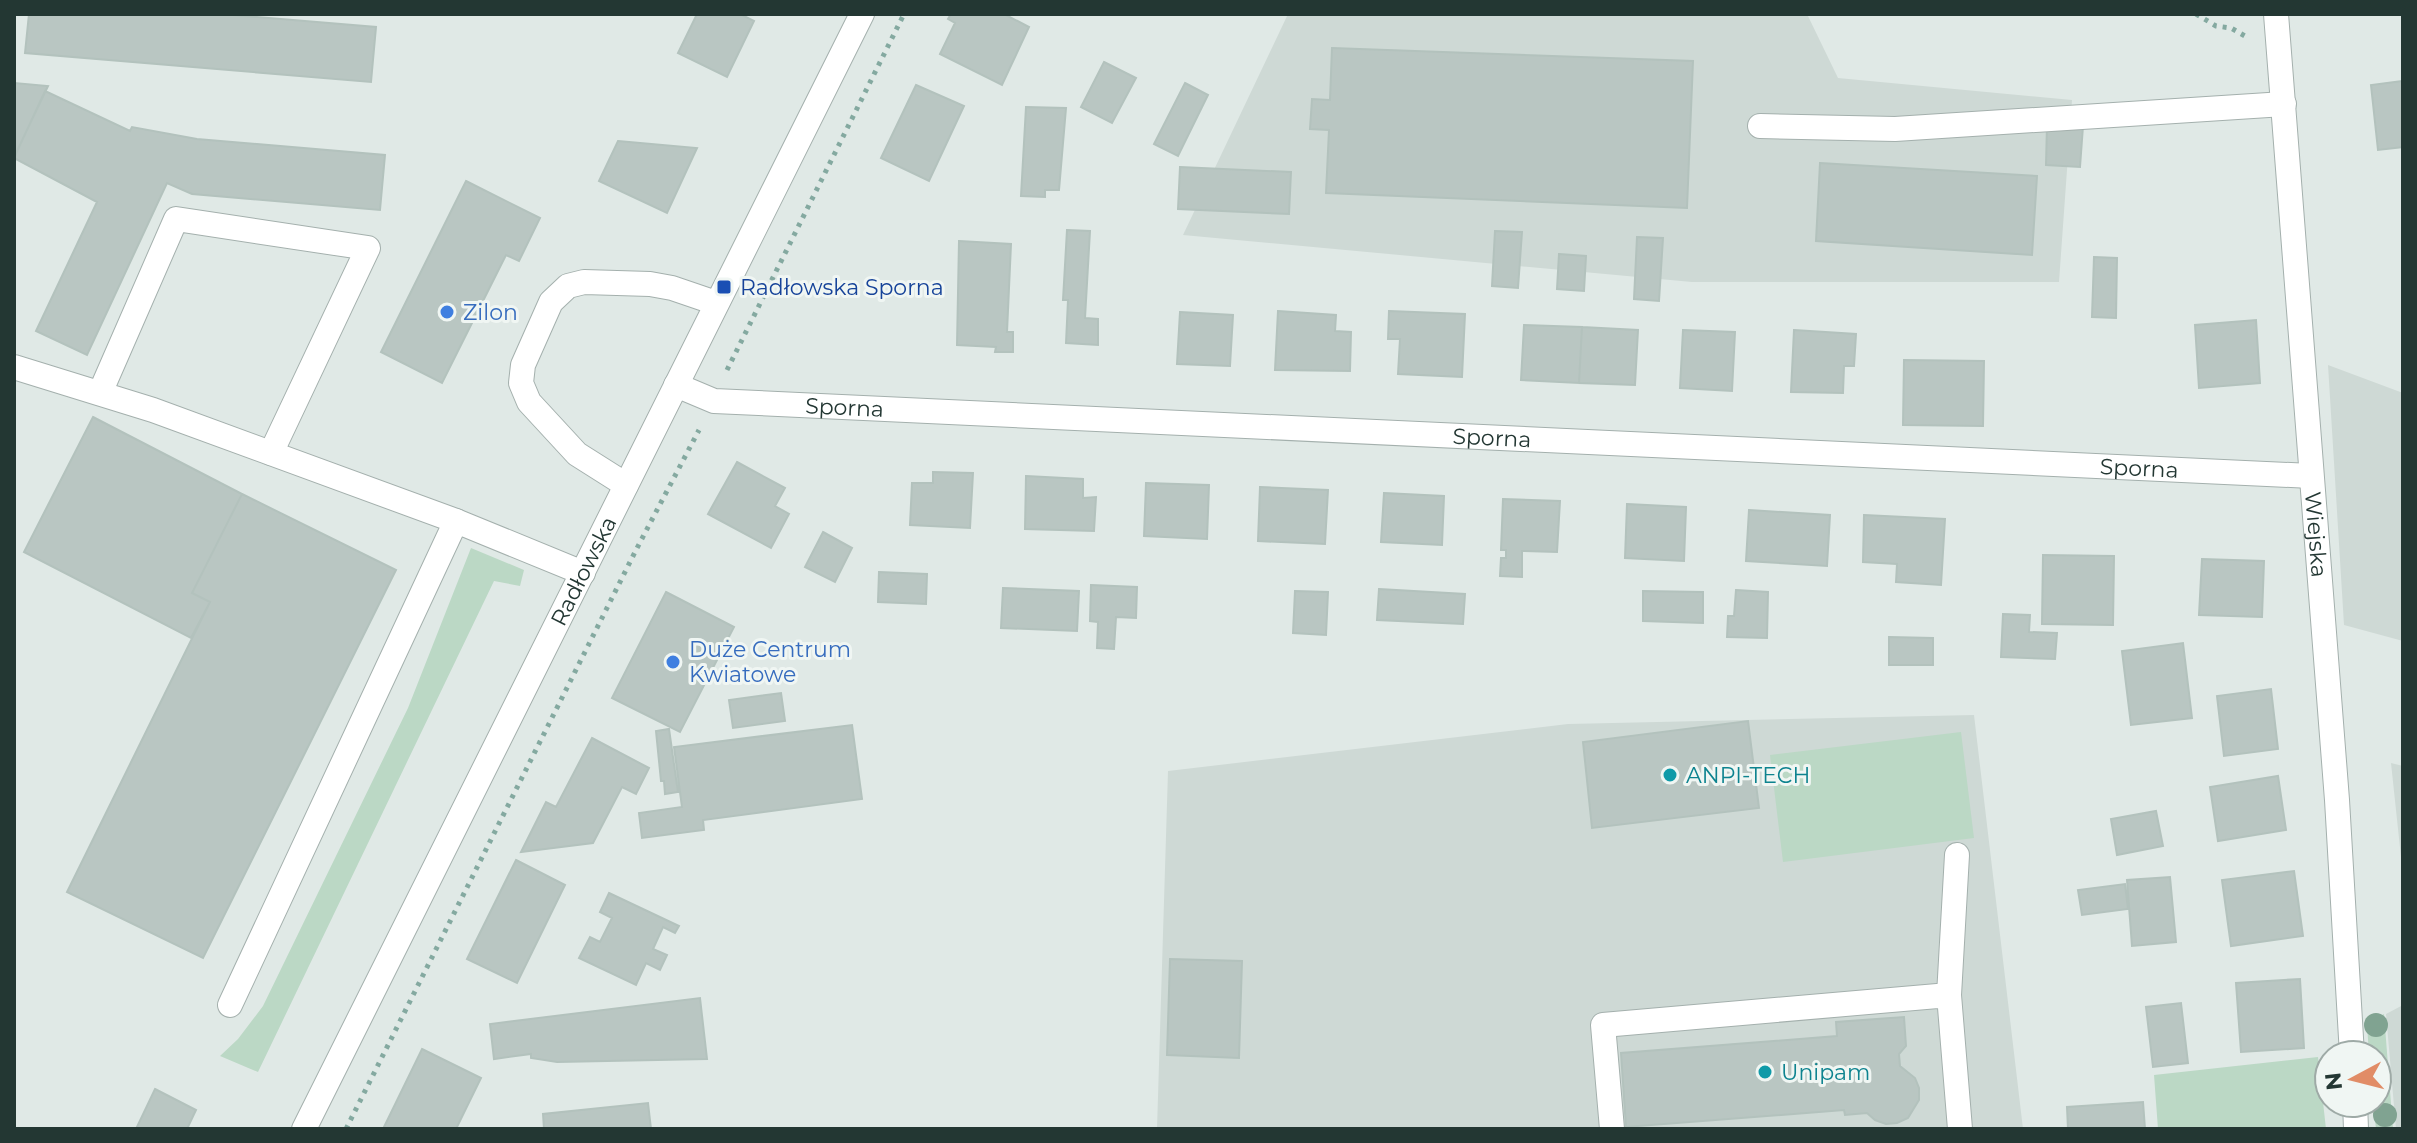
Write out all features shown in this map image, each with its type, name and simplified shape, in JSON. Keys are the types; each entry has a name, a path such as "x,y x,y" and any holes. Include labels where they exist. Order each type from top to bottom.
{"street":[{"name":"Radłowska","path":"304,1129 862,14"},
{"name":"Wiejska","path":"2276,14 2337,800 2351,1039"},
{"path":"1760,126 1895,129 2284,104"},
{"path":"100,393 176,219 368,248 271,453"},
{"path":"626,485 577,454 529,402 521,383 523,365 551,302 568,286 584,282 650,284 716,303"},
{"path":"14,367 100,393 271,453 456,521 583,573"},
{"name":"Sporna","path":"676,385 714,401 2311,476"},
{"path":"230,1005 456,521"},
{"path":"1957,855 1949,995 1960,1129"},
{"path":"1612,1129 1603,1025 1949,995"}],"path":[{"path":"346,1129 714,401 904,14"},
{"path":"2196,14 2216,26 2240,31 2256,44 2279,49"}],"shaded area":[{"path":"1288,14 1807,14 1838,78 2072,100 2059,282 1692,282 1183,235"},
{"path":"2328,365 2403,393 2403,641 2344,625"},
{"path":"1974,715 2023,1129 1157,1129 1168,771 1568,724"},
{"path":"2391,763 2403,766 2403,876"},
{"path":"2403,1005 2403,1129 2396,1129 2393,1039 2388,1039 2386,1014"}],"green space":[{"path":"471,548 524,570 520,586 494,581 258,1072 220,1056 238,1039 263,1006 408,708"},
{"path":"1961,732 1974,838 1783,862 1770,755"},
{"path":"2384,1014 2386,1039 2368,1039 2367,1024"},
{"path":"2313,1058 2313,1119 2325,1119 2326,1129 2158,1129 2154,1075"},
{"path":"2375,1119 2392,1119 2393,1129 2376,1129"}],"building":[{"path":"29,14 221,14 376,27 371,82 25,53"},
{"path":"697,14 740,14 754,21 727,77 678,53"},
{"path":"951,14 1004,14 1029,27 1002,85 940,54 955,23 948,19"},
{"path":"1332,48 1693,61 1687,208 1326,193 1329,130 1310,129 1312,99 1330,100"},
{"path":"1104,62 1136,78 1112,123 1081,107"},
{"path":"2403,81 2403,147 2378,150 2371,85"},
{"path":"14,83 48,86 16,153 14,153"},
{"path":"1185,83 1208,95 1178,156 1154,144"},
{"path":"916,85 964,106 929,181 881,158"},
{"path":"45,91 130,131 132,127 197,139 385,155 380,210 192,194 167,183 87,355 36,331 97,202 14,158"},
{"path":"1026,107 1066,108 1059,190 1045,190 1045,197 1021,196"},
{"path":"2047,125 2083,126 2080,167 2046,165"},
{"path":"618,141 697,148 667,213 599,181"},
{"path":"1820,163 2037,176 2032,255 1816,241"},
{"path":"1180,167 1291,172 1289,214 1178,209"},
{"path":"466,181 540,218 519,261 506,255 442,383 381,352"},
{"path":"1067,230 1090,231 1085,318 1098,319 1098,345 1066,343 1068,300 1063,300"},
{"path":"1495,231 1522,232 1518,288 1492,286"},
{"path":"1637,237 1663,238 1659,301 1634,299"},
{"path":"959,241 1011,244 1007,332 1013,332 1013,352 995,352 996,347 957,345"},
{"path":"1559,254 1586,256 1584,291 1557,289"},
{"path":"2094,257 2117,258 2116,318 2092,317"},
{"path":"1278,311 1336,315 1335,331 1351,332 1350,371 1275,370"},
{"path":"1389,311 1465,314 1462,377 1398,374 1400,339 1388,339"},
{"path":"1180,312 1233,315 1230,366 1177,364"},
{"path":"2256,320 2260,383 2199,388 2195,325"},
{"path":"1524,325 1582,327 1579,383 1521,380"},
{"path":"1582,327 1638,330 1635,385 1579,383"},
{"path":"1683,330 1735,332 1732,391 1680,388"},
{"path":"1794,330 1856,334 1854,366 1844,366 1843,393 1791,392"},
{"path":"1904,360 1984,361 1983,426 1903,425"},
{"path":"93,417 242,494 192,593 210,602 191,638 24,552"},
{"path":"737,462 785,488 775,506 789,514 771,548 708,514"},
{"path":"933,472 973,473 970,528 910,525 912,483 933,483"},
{"path":"1026,476 1083,479 1083,498 1096,497 1094,531 1025,529"},
{"path":"1146,483 1209,485 1207,539 1144,536"},
{"path":"1260,487 1328,490 1325,544 1258,541"},
{"path":"1384,493 1444,496 1442,545 1381,542"},
{"path":"242,494 396,570 203,958 67,892 210,602 192,593"},
{"path":"1503,499 1560,501 1557,552 1522,551 1522,577 1500,576 1501,558 1506,558 1506,550 1501,550"},
{"path":"1627,504 1686,507 1684,561 1625,558"},
{"path":"1749,510 1830,515 1827,566 1746,561"},
{"path":"1864,515 1945,519 1941,585 1896,582 1897,564 1863,562"},
{"path":"823,532 852,548 835,582 805,567"},
{"path":"2043,555 2114,556 2113,625 2042,624"},
{"path":"2202,559 2264,561 2262,617 2199,615"},
{"path":"879,572 927,574 926,604 878,602"},
{"path":"1091,585 1137,587 1136,618 1116,617 1114,649 1097,648 1098,622 1090,621"},
{"path":"1003,588 1079,591 1077,631 1001,628"},
{"path":"1379,589 1465,594 1463,624 1377,620"},
{"path":"1736,590 1768,592 1767,638 1727,637 1728,616 1734,616"},
{"path":"1295,591 1328,592 1326,635 1293,633"},
{"path":"1643,591 1703,592 1703,623 1643,621"},
{"name":"Duże Centrum Kwiatowe","path":"666,592 734,627 680,732 612,698"},
{"path":"2003,614 2030,615 2029,632 2057,633 2055,659 2001,657"},
{"path":"1889,637 1933,638 1933,665 1889,665"},
{"path":"2183,643 2192,718 2131,725 2122,651"},
{"path":"2271,689 2278,749 2224,756 2217,696"},
{"path":"781,693 785,721 733,728 729,700"},
{"name":"ANPI-TECH","path":"1748,721 1759,808 1592,828 1583,742"},
{"path":"852,725 862,799 703,820 704,830 642,838 639,813 682,807 674,747"},
{"path":"669,729 678,792 665,794 656,731"},
{"path":"592,738 649,768 636,794 622,787 593,843 521,852 546,802 556,807"},
{"path":"2278,776 2286,830 2218,841 2210,787"},
{"path":"2156,811 2163,846 2117,855 2111,819"},
{"path":"516,860 565,885 517,983 467,959"},
{"path":"2294,871 2303,936 2231,946 2222,880"},
{"path":"2170,877 2176,942 2132,946 2127,880"},
{"path":"2125,884 2128,909 2082,915 2078,890"},
{"path":"609,893 679,926 675,933 663,927 653,949 667,955 660,970 646,963 636,985 579,958 590,937 600,942 612,918 600,912"},
{"path":"1170,959 1242,961 1239,1058 1167,1055"},
{"path":"2300,979 2304,1048 2241,1052 2236,983"},
{"path":"700,998 707,1059 557,1062 531,1058 531,1054 494,1059 490,1024"},
{"path":"2181,1003 2188,1063 2153,1067 2146,1007"},
{"name":"Unipam","path":"1904,1017 1906,1046 1899,1054 1900,1066 1915,1078 1919,1100 1908,1118 1897,1123 1886,1124 1867,1113 1845,1115 1844,1110 1626,1127 1621,1053 1837,1036 1836,1022"},
{"path":"422,1049 481,1078 456,1129 383,1129"},
{"path":"155,1089 196,1110 187,1129 136,1129"},
{"path":"2143,1102 2145,1129 2068,1129 2067,1107"},
{"path":"648,1103 651,1129 544,1129 543,1114"}],"place":[{"name":"Radłowska Sporna","path":"724,287"},
{"name":"Zilon","path":"447,312"},
{"name":"Duże Centrum Kwiatowe","path":"673,662"},
{"name":"ANPI-TECH","path":"1670,775"},
{"name":"Unipam","path":"1765,1072"}]}
